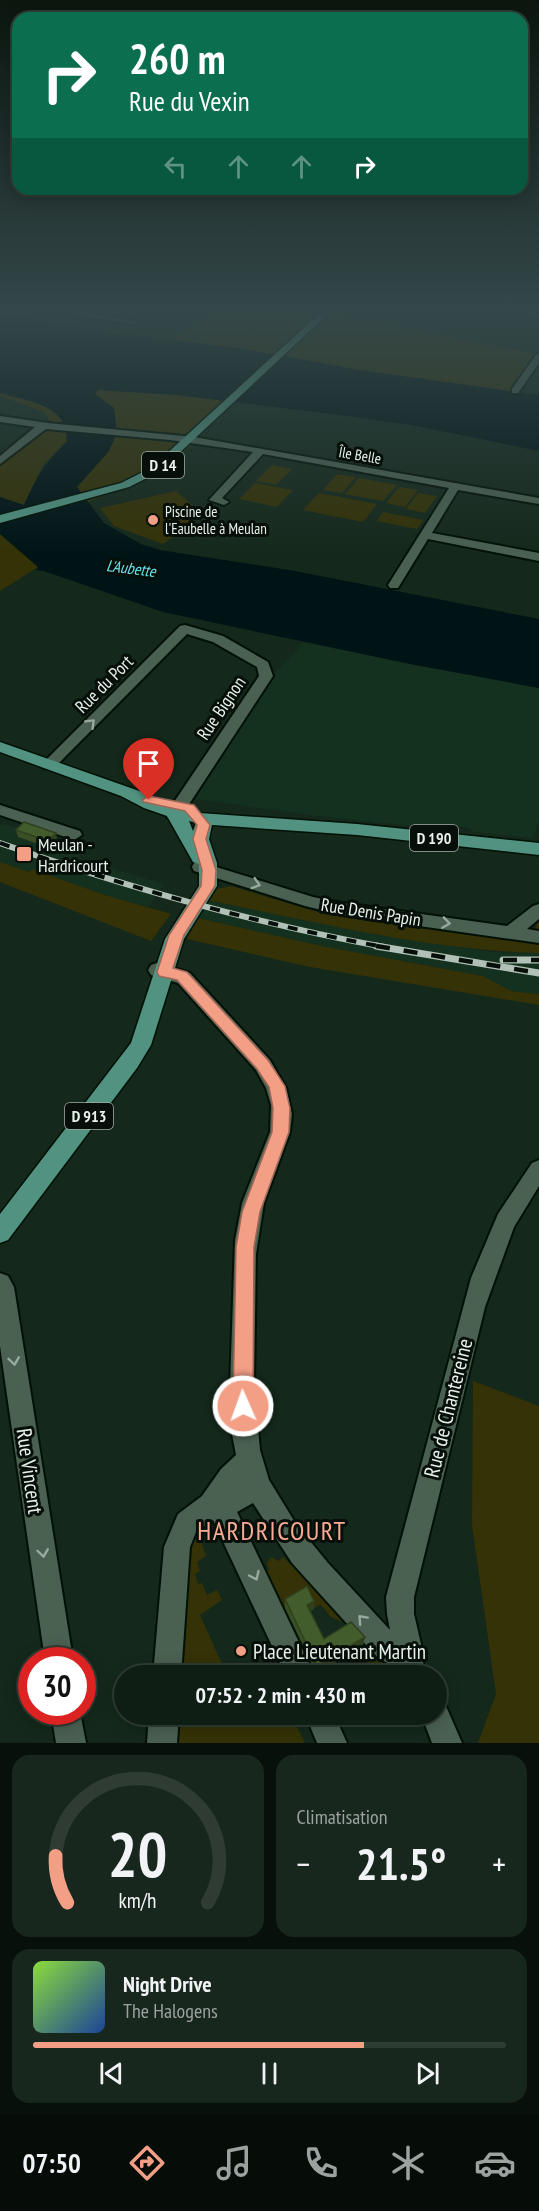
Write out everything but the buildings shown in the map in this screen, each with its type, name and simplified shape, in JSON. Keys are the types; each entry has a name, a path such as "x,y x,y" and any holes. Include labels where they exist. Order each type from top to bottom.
{"main road":[{"name":"D 14","path":"0,519 124,485 142,477 165,463 185,439 236,393"},
{"name":"D 190","path":"0,747 126,793 152,807 193,816 330,827 539,849"},
{"path":"193,816 200,839 204,869"},
{"name":"D 913","path":"0,1232 141,1045 160,977 177,935 208,886 204,869"}],"street":[{"name":"Île Belle","path":"0,419 43,426 185,439 539,501"},
{"path":"0,461 43,426"},
{"path":"224,502 214,500 259,452"},
{"path":"394,585 455,487"},
{"path":"424,536 539,557"},
{"name":"Rue du Port","path":"49,765 185,629"},
{"name":"Rue Bignon","path":"185,629 218,639 232,646 263,665 266,676 193,816"},
{"path":"0,810 74,835"},
{"name":"Rue Denis Papin","path":"204,869 311,902 342,909 539,937"},
{"path":"512,932 539,910"},
{"path":"160,977 182,976 262,1065 277,1086 281,1108 280,1132 251,1212 245,1247 242,1370 245,1434 253,1471 287,1535 309,1563 388,1648 409,1665"},
{"name":"Rue de Chantereine","path":"410,1665 408,1647 398,1612 400,1597 474,1302 492,1247 510,1212 539,1169"},
{"name":"Rue Vincent","path":"0,1283 3,1287 57,1647"},
{"path":"168,1665 177,1547 187,1523 216,1502 238,1499 253,1471"},
{"path":"216,1502 296,1665"},
{"path":"68,1725 71,1743"},
{"path":"162,1743 163,1725"},
{"path":"324,1725 332,1743"},
{"path":"440,1725 447,1743"}],"shaded area":[{"path":"1,393 45,407 66,425 52,424 44,412 0,396"},
{"path":"151,393 233,402 187,449 152,475 88,502 77,487 109,451 114,408 94,394"},
{"path":"42,429 66,429 67,441 43,465 24,505 0,497 0,462"},
{"path":"272,465 292,469 276,485 256,481"},
{"path":"337,474 356,477 342,493 323,490"},
{"path":"359,478 397,485 383,501 345,494"},
{"path":"255,483 293,490 277,507 239,499"},
{"path":"399,487 418,490 405,507 386,503"},
{"name":"Piscine de l'Eaubelle à Meulan","path":"176,491 203,515 163,544 114,526 100,508"},
{"path":"319,493 377,504 363,522 303,510"},
{"path":"418,493 437,496 425,513 406,509"},
{"path":"383,512 423,520 417,529 377,521"},
{"path":"0,534 38,567 0,591"},
{"path":"302,642 539,688 539,821 533,838 474,832 470,828 453,826 448,830 317,816 195,799 270,677 298,650"},
{"path":"5,824 84,850 78,858 164,884 148,907 102,894 32,869 29,872 0,862 0,825"},
{"path":"0,862 29,872 32,869 102,894 171,914 151,941 0,882"},
{"path":"231,886 321,913 530,942 539,919 539,953 455,947 413,941 207,900 216,889"},
{"path":"207,900 383,935 492,952 539,953 539,994 511,991 483,976 322,946 198,918"},
{"path":"198,918 322,946 483,976 511,991 539,994 539,1005 310,967 187,939"},
{"path":"473,1381 539,1406 539,1743 478,1743 496,1694 472,1525"},
{"path":"198,1532 206,1556 197,1562 200,1571 195,1574 198,1584 202,1583 207,1595 217,1590 222,1600 200,1615 222,1665 182,1665 188,1549"},
{"path":"271,1557 279,1561 283,1557 345,1618 342,1622 331,1617 320,1604 314,1609 306,1595 283,1609 265,1573 269,1570 267,1563"},
{"path":"370,1643 385,1665 368,1665 360,1651"},
{"path":"178,1725 296,1725 305,1743 177,1743"}],"water":[{"name":"L'Aubette","path":"1,393 95,393 114,408 117,433 109,451 77,487 104,523 141,544 160,550 295,571 539,619 539,688 410,664 163,612 44,571 34,570 38,569 37,566 0,534 0,497 24,505 42,471 67,441 65,428 60,419 53,411 34,402"},
{"path":"151,393 539,395 539,451 411,425"}],"railway":[{"path":"0,843 142,889 286,927 384,947"},
{"path":"376,946 539,973"},
{"path":"503,960 539,960"}],"place":[{"name":"Piscine de l'Eaubelle à Meulan","path":"153,520"},
{"name":"Meulan - Hardricourt","path":"24,854"},
{"name":"Place Lieutenant Martin","path":"241,1651"}],"district":[{"name":"HARDRICOURT","path":"272,1530"}],"route":[{"path":"149,800 190,808 203,825 200,839 209,870 208,886 175,939 165,972 182,976 262,1065 277,1086 281,1108 280,1132 251,1212 245,1247 243,1406"}]}
